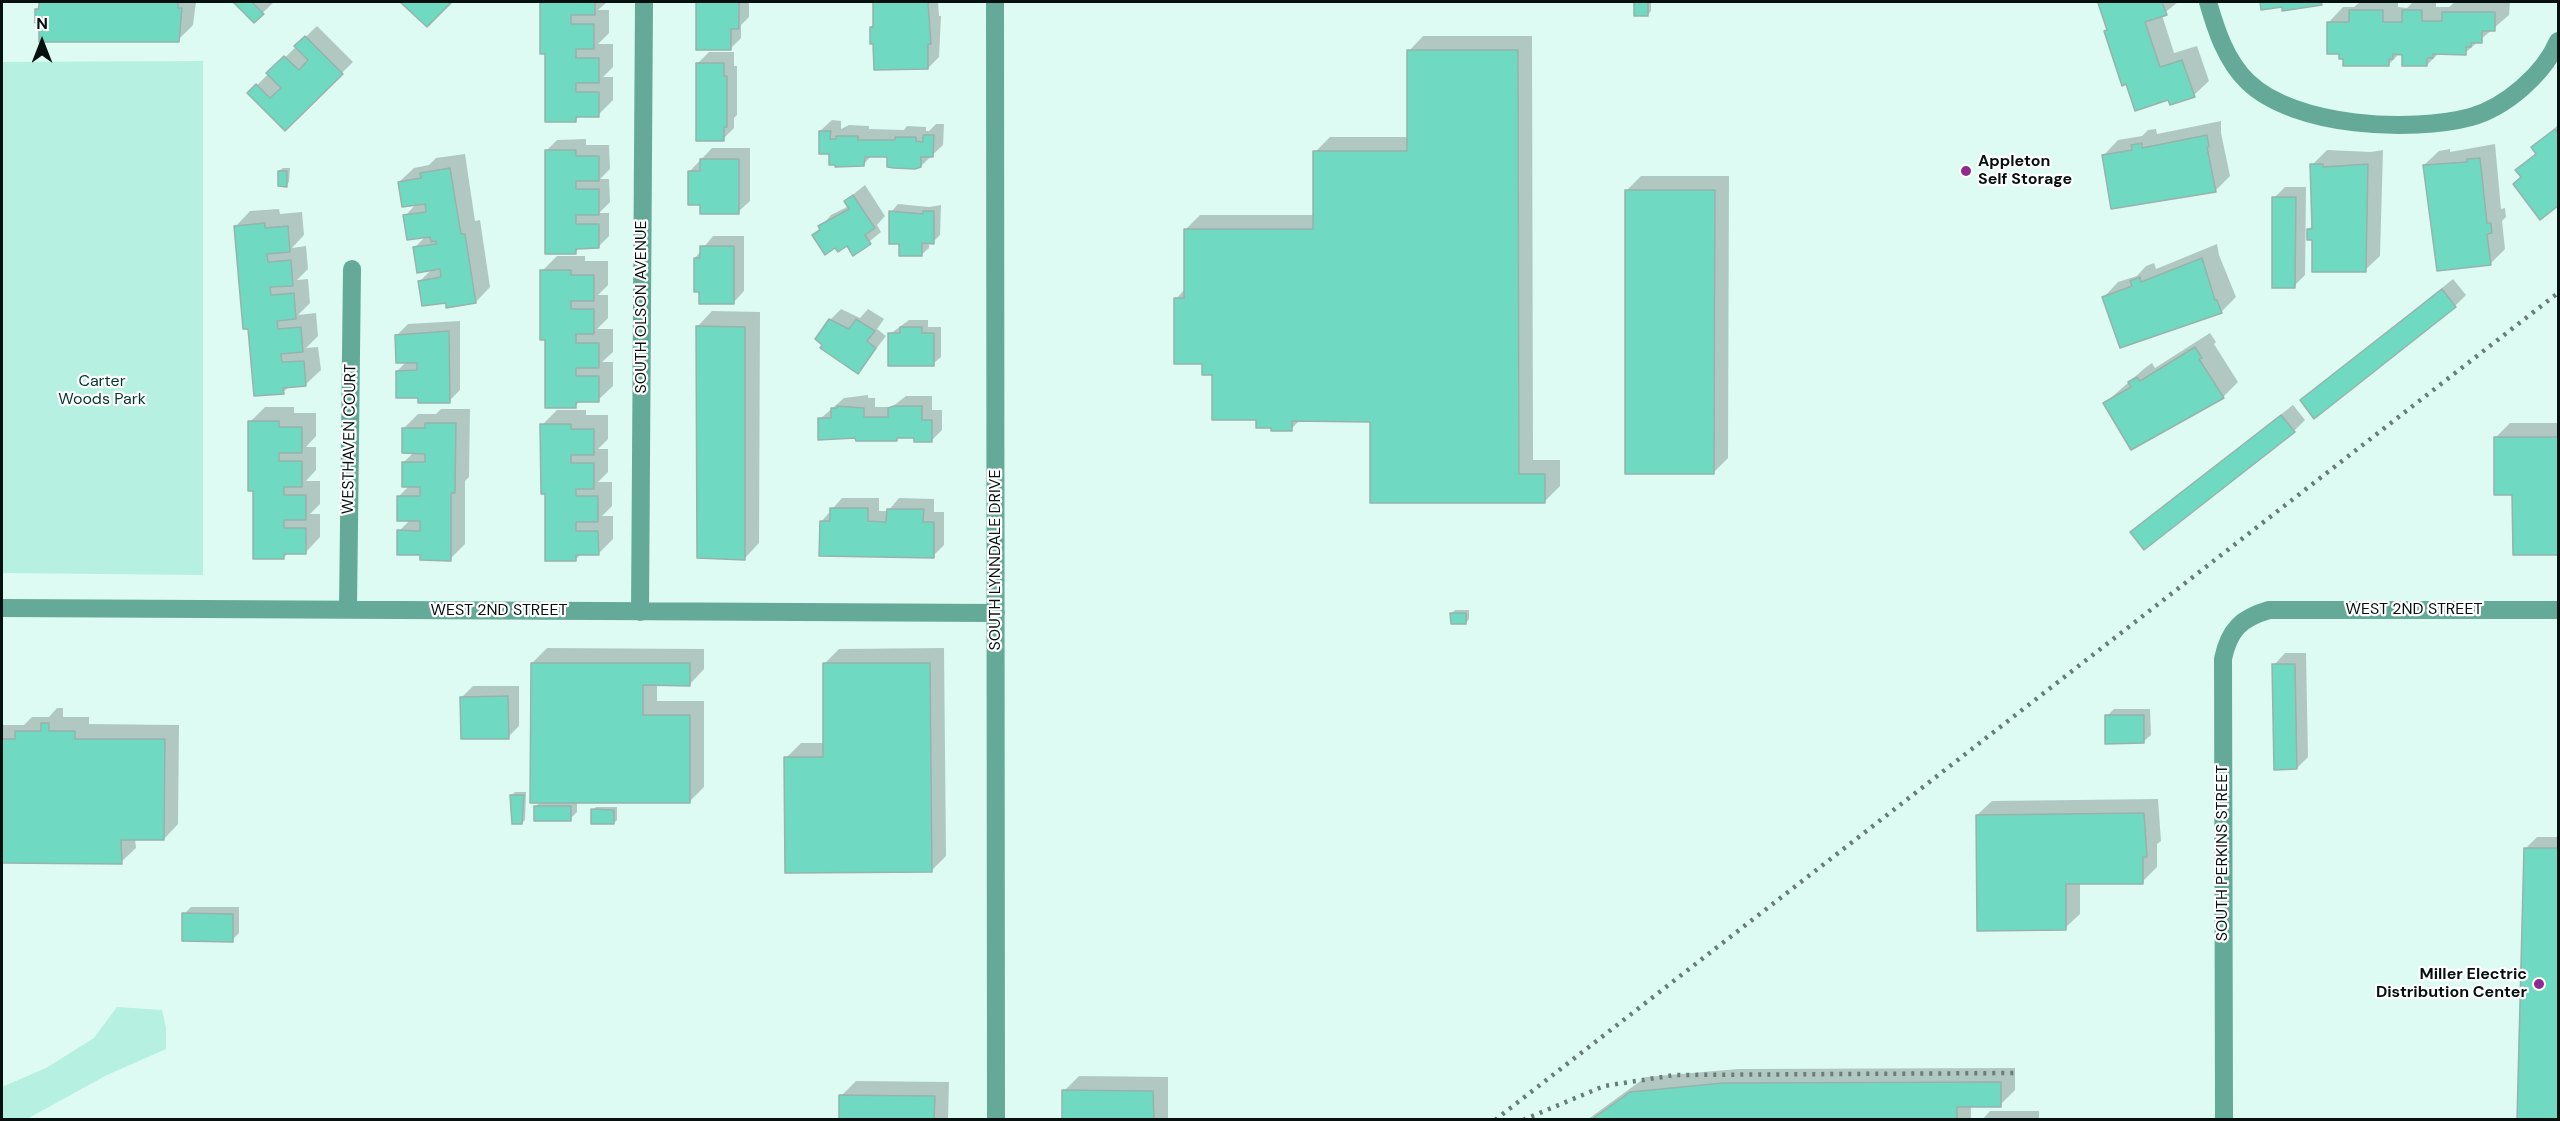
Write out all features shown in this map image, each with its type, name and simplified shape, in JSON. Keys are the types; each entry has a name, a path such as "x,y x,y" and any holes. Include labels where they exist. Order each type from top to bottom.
{"street":[{"name":"SOUTH OLSON AVENUE","path":"640,612 644,2"},
{"name":"SOUTH LYNNDALE DRIVE","path":"995,2 996,1119"},
{"path":"2208,2 2227,55 2248,83 2302,113 2334,120 2432,123 2472,117 2507,100 2526,84 2541,68 2559,41"},
{"name":"WESTHAVEN COURT","path":"348,609 352,269"},
{"name":"WEST 2ND STREET","path":"2,608 996,613"},
{"name":"WEST 2ND STREET","path":"2269,610 2559,610"},
{"name":"SOUTH PERKINS STREET","path":"2224,1119 2223,659 2234,629 2248,616 2269,610"}],"green space":[{"name":"Carter Woods Park","path":"203,61 203,575 2,573 2,62"},
{"path":"117,1007 162,1010 166,1028 166,1049 107,1075 27,1119 2,1119 2,1087 46,1068 94,1038"}],"building":[{"path":"39,2 178,2 178,8 182,8 179,42 39,42 39,23 35,23 35,9 39,9"},
{"path":"233,2 252,2 264,14 254,23"},
{"path":"400,2 452,2 427,27"},
{"path":"540,2 595,2 595,15 571,15 571,24 594,24 594,49 576,49 576,58 599,58 599,83 576,83 576,92 599,92 599,117 576,117 576,122 545,122 545,54 540,54"},
{"path":"696,2 739,2 739,29 731,29 731,50 696,50"},
{"path":"873,2 928,2 931,44 928,44 928,69 874,70 873,44 870,44"},
{"path":"1634,2 1648,2 1648,16 1634,16"},
{"path":"2162,2 2167,15 2145,22 2160,67 2182,60 2195,97 2170,105 2168,100 2135,111 2126,84 2122,86 2104,31 2107,30 2098,3"},
{"path":"2260,2 2321,2 2322,5 2282,11 2282,7 2261,10"},
{"path":"2349,10 2383,10 2383,22 2402,22 2402,10 2422,10 2422,21 2442,21 2442,12 2495,12 2495,31 2482,31 2482,43 2471,43 2471,47 2466,47 2466,55 2433,54 2433,58 2427,58 2427,66 2402,66 2402,55 2393,54 2393,59 2389,59 2389,66 2343,66 2343,59 2339,59 2339,54 2327,54 2327,22 2349,22"},
{"path":"305,36 343,74 285,131 247,93 256,84 270,98 281,88 266,73 284,56 299,70 308,60 294,46"},
{"path":"1407,50 1518,50 1519,474 1545,474 1545,503 1370,503 1370,422 1292,421 1292,431 1271,431 1271,428 1256,428 1256,420 1212,420 1212,375 1202,375 1202,364 1174,364 1174,298 1184,298 1184,229 1313,229 1313,151 1407,151"},
{"path":"696,63 724,63 724,76 727,76 727,127 724,127 724,141 696,141"},
{"path":"2555,129 2558,133 2558,206 2540,220 2513,184 2521,177 2515,170 2536,154 2531,147"},
{"path":"819,131 831,131 830,139 836,139 836,136 858,136 858,140 895,140 895,137 916,137 916,141 923,142 923,135 934,135 933,157 921,157 921,167 915,169 887,167 887,157 865,157 864,166 835,167 835,165 829,165 829,154 819,154"},
{"path":"2207,135 2209,147 2207,147 2216,192 2111,209 2102,155 2132,150 2131,145 2142,143 2142,148"},
{"path":"545,150 576,150 576,156 599,156 599,181 576,181 576,189 599,189 599,215 576,215 576,224 599,224 599,248 576,249 576,254 545,254"},
{"path":"2480,158 2487,223 2491,223 2492,233 2487,234 2491,265 2437,271 2423,165 2467,162 2467,159"},
{"path":"700,159 739,159 739,214 700,214 700,205 688,205 688,171 700,171"},
{"path":"2310,164 2323,164 2323,167 2368,164 2366,272 2312,272 2312,240 2307,240 2307,229 2312,229"},
{"path":"450,168 461,234 465,234 476,303 446,308 446,303 422,306 418,281 441,277 440,269 417,273 413,247 436,244 436,241 431,242 430,237 407,240 403,215 426,212 425,204 402,207 398,182 421,178 420,173"},
{"path":"278,171 287,171 287,187 278,186"},
{"path":"1625,190 1715,190 1714,474 1625,474"},
{"path":"853,195 875,228 865,235 871,244 853,256 847,246 838,252 835,248 825,255 812,235 820,230 818,226 849,209 844,201"},
{"path":"2272,197 2296,197 2295,288 2272,288"},
{"path":"889,211 923,214 923,211 934,211 934,244 922,243 922,256 899,256 899,244 889,244"},
{"path":"265,223 265,228 288,226 290,252 267,254 268,262 291,260 293,286 270,287 271,295 294,293 296,319 277,321 278,329 301,327 303,352 281,354 282,362 304,361 306,386 283,388 284,394 254,396 248,329 243,329 234,226"},
{"path":"700,246 734,246 734,304 699,304 699,292 694,292 694,258 700,258"},
{"path":"2202,258 2215,300 2222,313 2120,348 2102,297 2132,286 2130,281 2140,277 2141,282"},
{"path":"540,270 571,270 571,275 594,275 594,301 571,301 571,309 594,309 594,334 576,334 576,343 599,343 599,368 576,368 576,376 599,376 599,402 576,402 576,408 545,408 545,340 540,340"},
{"path":"2442,289 2456,307 2314,419 2300,400"},
{"path":"829,319 849,329 856,319 875,331 867,341 876,348 858,374 820,348 822,345 815,339"},
{"path":"696,326 745,327 745,560 697,558"},
{"path":"900,327 922,327 922,333 934,333 934,366 888,366 888,333 900,333"},
{"path":"449,331 450,403 418,403 418,398 396,398 396,371 417,370 417,363 396,363 395,335"},
{"path":"2195,347 2202,358 2199,359 2224,398 2131,450 2103,403 2131,387 2128,382 2137,377 2140,381"},
{"path":"837,406 864,408 864,417 888,417 888,408 894,406 922,406 922,420 932,420 932,442 914,442 914,438 897,438 897,441 856,441 855,438 818,440 818,418 831,418 831,408 837,408"},
{"path":"2281,415 2295,432 2144,550 2130,532"},
{"path":"248,421 279,421 279,427 302,427 302,453 279,453 279,461 302,461 302,487 284,487 284,495 306,495 306,520 284,520 284,528 306,528 306,554 284,554 284,559 253,559 253,491 248,491"},
{"path":"425,423 456,423 455,493 451,493 451,561 420,560 420,555 397,555 397,530 420,531 420,521 397,521 397,496 420,496 420,487 402,487 402,462 425,462 425,454 402,453 402,428 425,428"},
{"path":"540,424 571,424 571,429 594,429 594,455 571,455 571,463 594,463 594,489 576,489 576,496 598,496 598,522 576,522 576,531 598,531 599,555 576,555 576,561 545,561 545,494 541,494"},
{"path":"2494,437 2558,437 2558,555 2513,555 2512,495 2494,495"},
{"path":"830,508 868,508 868,521 886,522 887,509 924,509 923,522 934,522 934,558 819,556 820,521 830,521"},
{"path":"1450,613 1466,613 1466,624 1451,624"},
{"path":"531,663 690,663 690,686 643,685 643,715 690,715 690,803 530,803"},
{"path":"823,663 930,663 932,872 785,873 784,757 823,757"},
{"path":"2272,664 2295,664 2297,769 2274,770"},
{"path":"508,696 509,739 461,739 460,697"},
{"path":"2105,715 2144,715 2144,743 2105,744"},
{"path":"41,723 49,723 49,731 75,731 75,739 165,739 164,840 121,840 122,864 2,863 2,739 15,739 15,731 41,731"},
{"path":"510,795 524,795 522,824 512,824"},
{"path":"534,806 571,806 571,821 534,821"},
{"path":"591,809 614,810 614,824 591,824"},
{"path":"2144,813 2147,857 2143,857 2143,884 2066,884 2066,930 1977,931 1976,815"},
{"name":"Miller Electric Distribution Center","path":"2524,848 2558,848 2558,1120 2517,1120"},
{"path":"182,913 233,914 233,942 182,941"},
{"path":"2001,1082 2001,1107 1957,1107 1957,1120 1591,1120 1630,1092 1723,1083"},
{"path":"1062,1090 1153,1091 1154,1120 1062,1120"},
{"path":"839,1095 935,1096 934,1120 839,1120"}],"railway":[{"path":"1495,1120 2558,293"},
{"path":"1523,1120 1604,1086 1675,1075 2015,1073"}],"place":[{"name":"Appleton Self Storage","path":"1966,171"},
{"name":"Miller Electric Distribution Center","path":"2539,984"}]}
